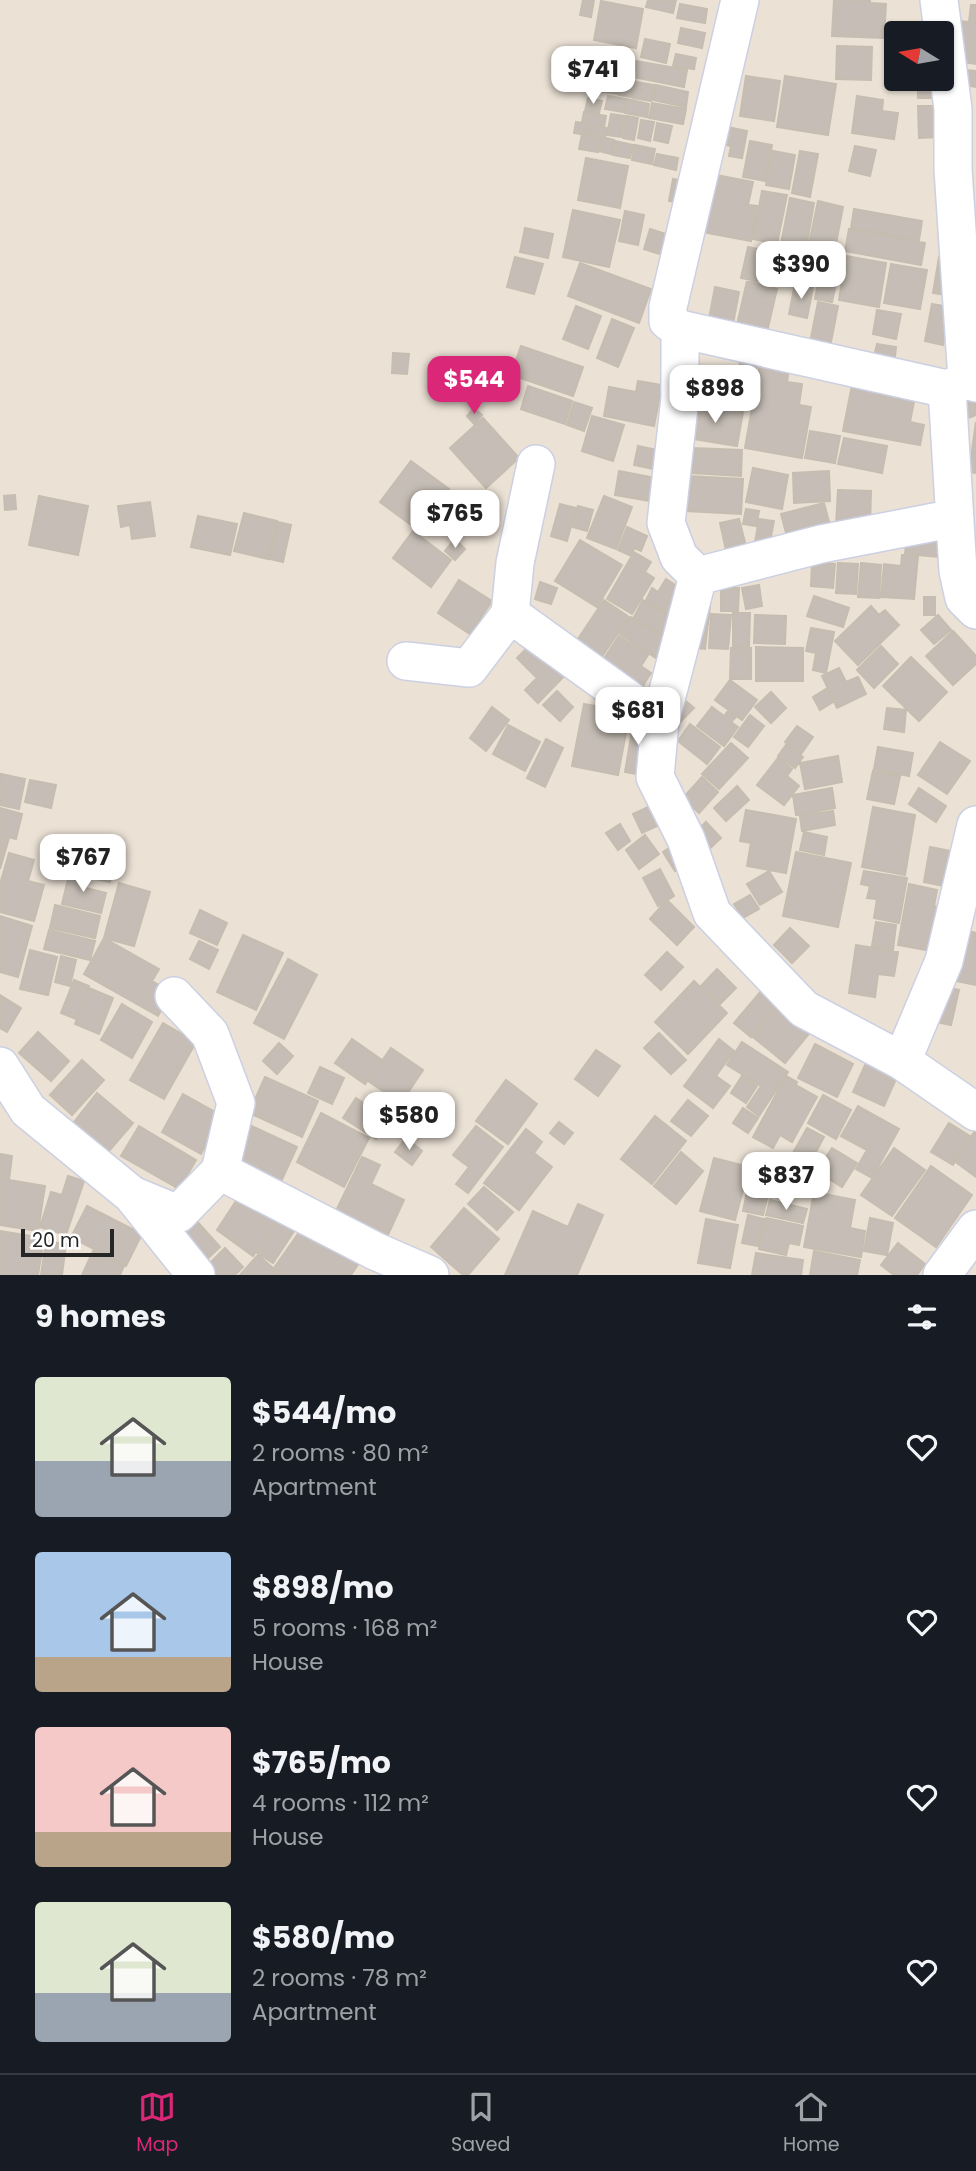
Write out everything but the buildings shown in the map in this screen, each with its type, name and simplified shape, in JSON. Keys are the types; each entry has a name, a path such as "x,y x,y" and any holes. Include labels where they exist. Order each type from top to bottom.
{"street":[{"path":"740,0 667,307 668,321 680,329 963,384"},
{"path":"939,0 953,109 965,172 963,384 955,518 958,570 964,598 976,610"},
{"path":"680,329 680,398 666,523 679,557 698,576"},
{"path":"406,661 469,668 510,614 515,563 536,464"},
{"path":"698,576 821,544 955,518"},
{"path":"698,576 660,722 655,777 690,829 712,913 804,1009 902,1061 976,1112"},
{"path":"510,614 660,722"},
{"path":"902,1061 944,961 976,825"},
{"path":"132,1195 178,1214 220,1171 236,1103 210,1034 174,996"},
{"path":"0,1066 29,1110 132,1195 196,1275"},
{"path":"220,1171 374,1251 430,1275"},
{"path":"942,1275 976,1229"}]}
